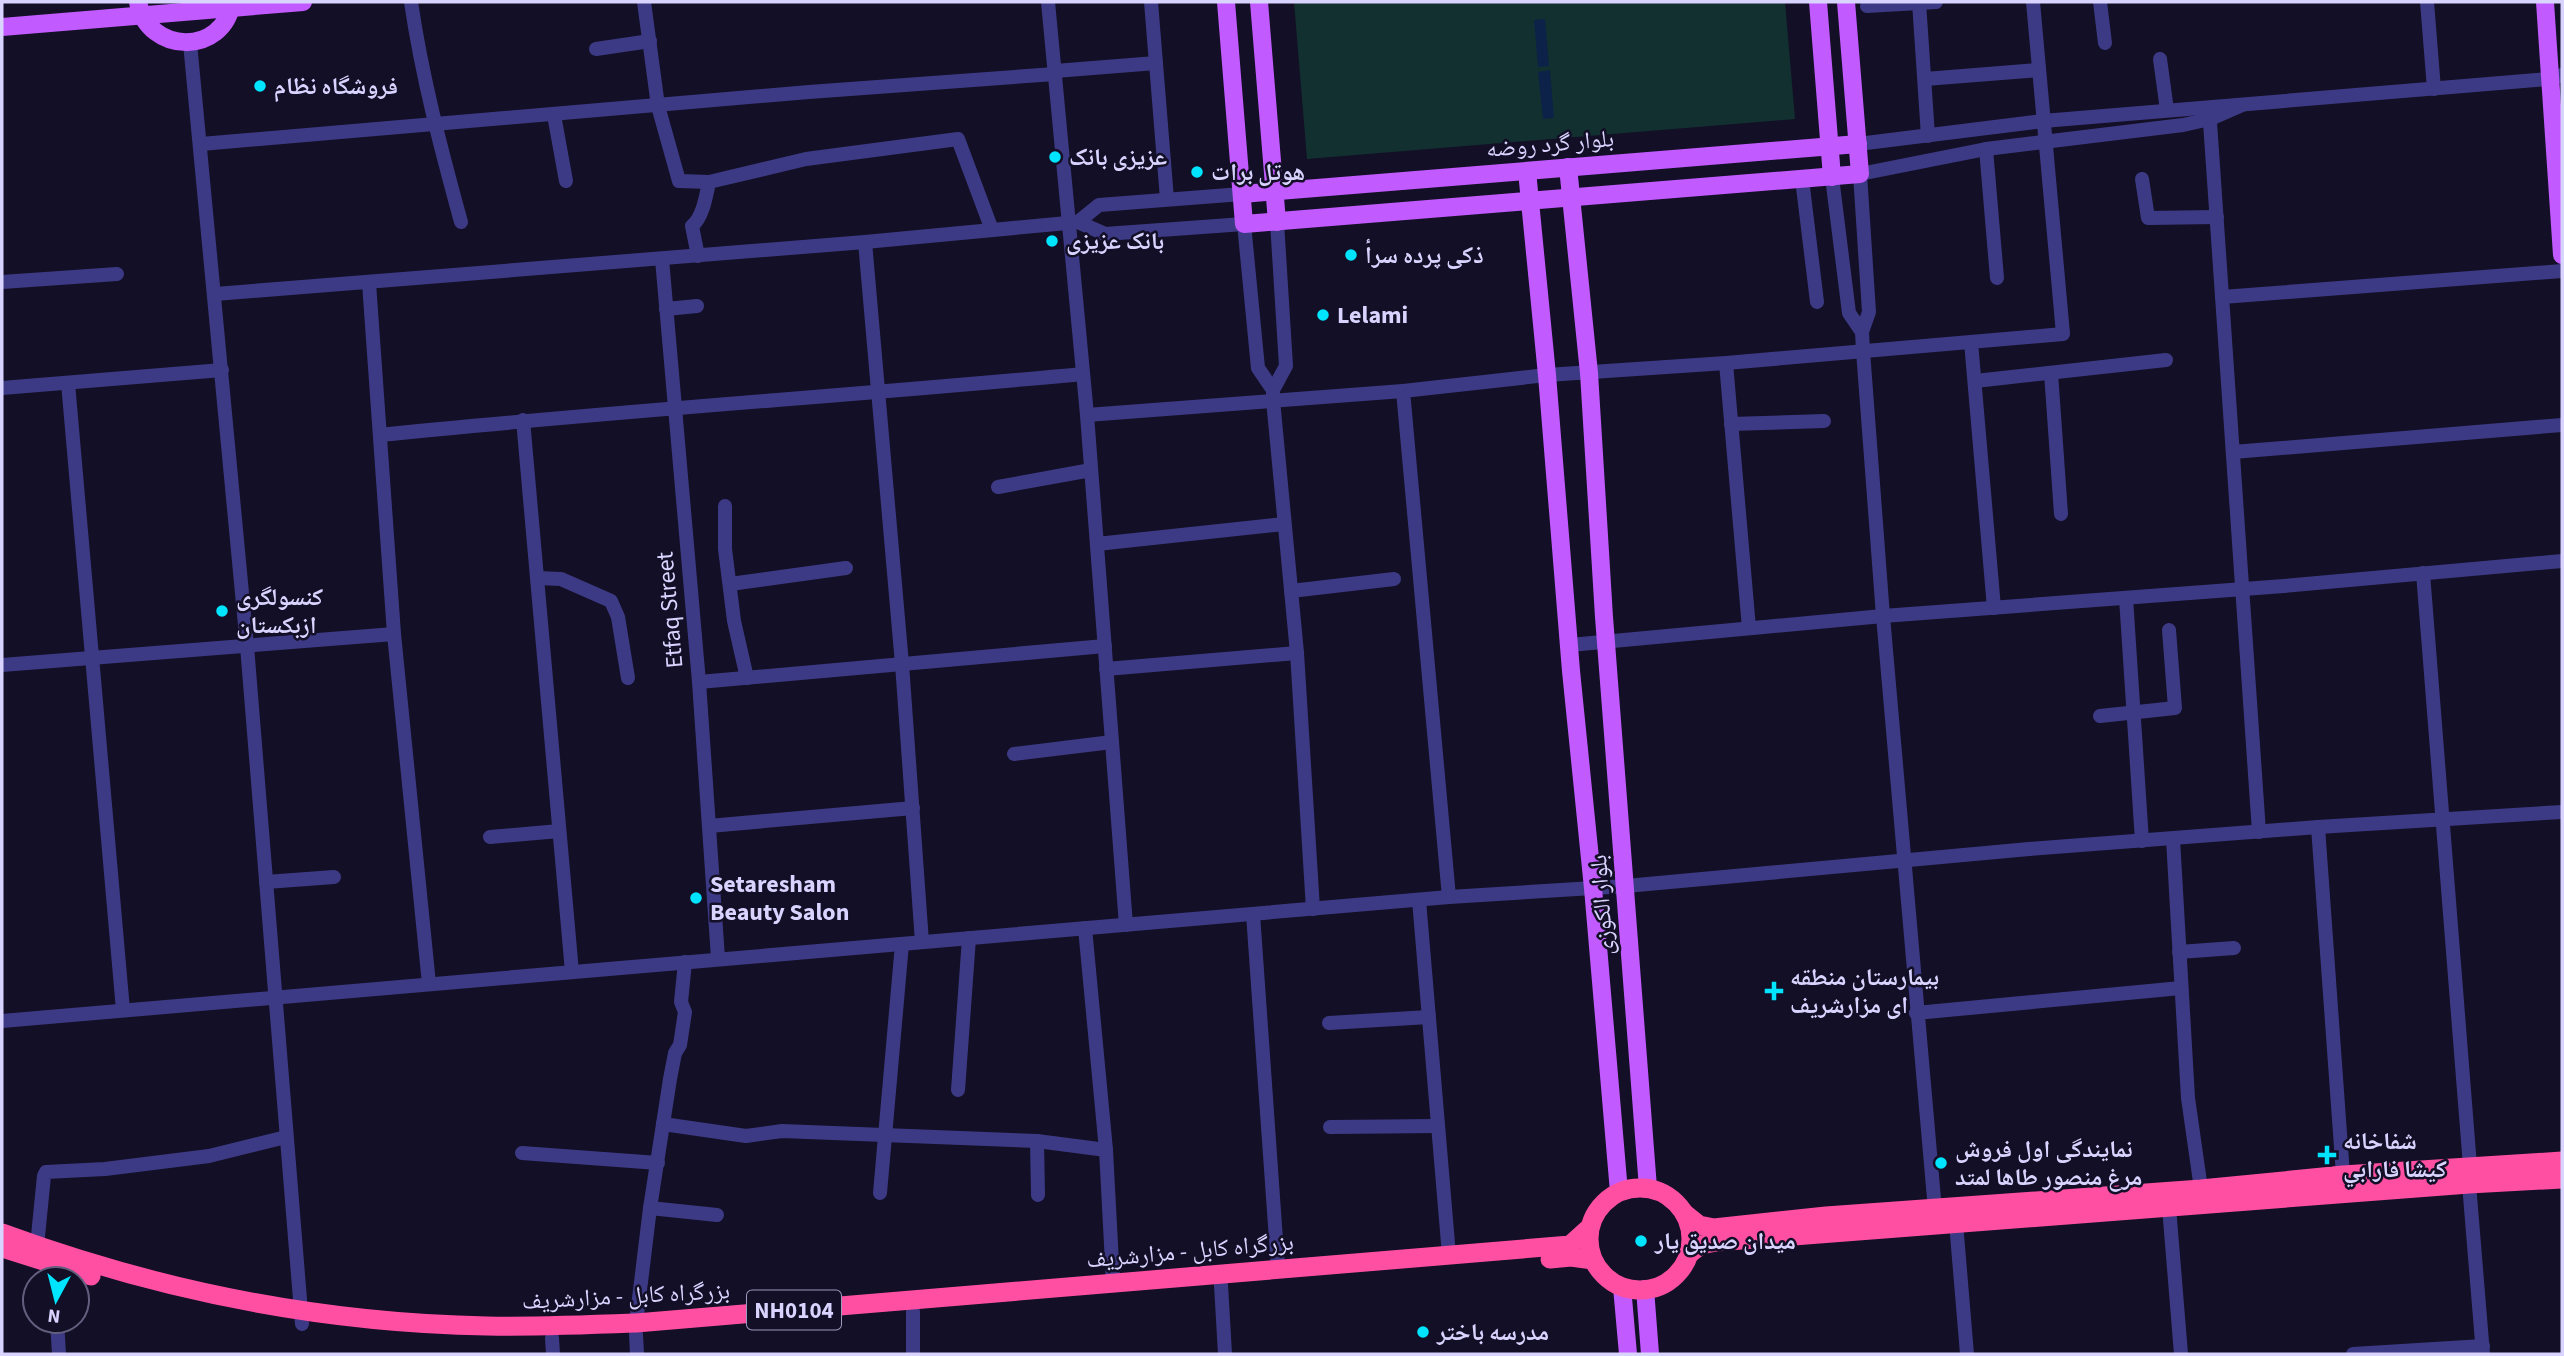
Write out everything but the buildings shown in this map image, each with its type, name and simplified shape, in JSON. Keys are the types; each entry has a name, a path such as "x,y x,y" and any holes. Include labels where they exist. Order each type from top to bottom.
{"highway":[{"path":"1688,1255 1701,1245 1716,1242 2169,1207 2470,1175 2562,1160"},
{"path":"1619,1192 1648,1188 1669,1197 1699,1225 1714,1228 1826,1216 2200,1189 2343,1175 2470,1175 2562,1179"},
{"name":"NH0104","path":"1590,1227 1595,1213 1606,1200 1619,1192"},
{"path":"1590,1227 1589,1244 1593,1260 1602,1272 1622,1287 1645,1289 1659,1286 1682,1268 1691,1241 1684,1213"},
{"name":"بزرگراه کابل - مزارشریف","path":"91,1281 170,1298 302,1317 393,1334 552,1346 636,1328 1113,1282 1570,1245 1590,1227"},
{"name":"بزرگراه کابل - مزارشریف","path":"2,1233 180,1288 302,1317 484,1326 636,1328 913,1311 1571,1257 1593,1260"},
{"name":"بزرگراه کابل - مزارشریف","path":"2,1248 38,1265"}],"main road":[{"path":"2,27 139,8 303,2"},
{"path":"1226,2 1244,224 1860,174 1846,2"},
{"path":"1259,2 1277,222"},
{"path":"1818,2 1832,177"},
{"path":"2544,2 2556,77 2562,255"},
{"path":"139,8 149,27 161,37 190,43 215,32 225,21 231,5"},
{"name":"بلوار گرد روضه","path":"1242,194 1858,144"},
{"name":"بلوار الکوزی","path":"1568,167 1589,373 1604,617 1648,1188"},
{"name":"بلوار الکوزی","path":"1527,171 1619,1192"},
{"path":"1622,1287 1628,1354"},
{"path":"1645,1289 1650,1354"}],"street":[{"path":"411,2 435,124 461,222"},
{"path":"644,2 658,106 679,181 709,182 806,159 958,139 992,230"},
{"path":"1048,2 1074,223 1083,374 1126,925"},
{"path":"1152,2 1167,199"},
{"path":"1919,2 1928,136"},
{"path":"1867,6 1936,2"},
{"path":"1087,415 1273,395 1403,391 1547,375 1726,363 2063,334 2033,2"},
{"path":"2100,2 2105,43"},
{"path":"2427,2 2434,89"},
{"path":"596,49 650,41"},
{"path":"190,43 247,646 302,1317"},
{"path":"2160,59 2167,110"},
{"path":"201,144 1156,63"},
{"path":"1924,79 2039,70"},
{"path":"1935,1210 1916,1013 1863,351 1862,332 1869,312 1860,174 1986,149 2138,132 2242,105 2556,77"},
{"path":"1858,144 2043,121 2167,110 2210,113"},
{"path":"2210,113 2259,832"},
{"path":"554,115 566,181"},
{"path":"1986,149 1997,278"},
{"path":"1832,177 1849,313 1862,332"},
{"path":"1802,179 1817,302"},
{"path":"2142,179 2148,218 2217,217"},
{"path":"698,256 692,226 701,214 709,182"},
{"path":"1074,223 1099,205 1242,194"},
{"path":"1273,395 1286,366 1277,222"},
{"path":"215,294 1074,223 1105,234 1244,224 1258,368 1273,395 1297,653 1313,909"},
{"path":"865,242 876,394 902,664 922,942"},
{"name":"Etfaq Street","path":"662,259 699,682 718,958"},
{"path":"2222,298 2562,271"},
{"path":"2,282 117,274"},
{"path":"369,283 394,634 429,984"},
{"path":"666,309 697,306"},
{"path":"1971,342 1994,608"},
{"path":"1975,381 2166,360"},
{"path":"1726,363 1749,628"},
{"path":"2,388 222,370"},
{"path":"2051,373 2062,514"},
{"path":"380,435 523,420 876,394 1083,374"},
{"path":"68,383 123,1010"},
{"path":"1403,391 1449,897"},
{"path":"523,420 572,972"},
{"path":"1731,424 1824,421"},
{"path":"2233,452 2562,425"},
{"path":"999,486 1091,470"},
{"path":"724,506 725,549 734,621 747,678"},
{"path":"1097,544 1284,524"},
{"path":"1570,645 1883,616 2562,561"},
{"path":"730,584 846,568"},
{"path":"2353,1354 2483,1350 2423,573"},
{"path":"537,578 561,579 611,601 618,617 628,678"},
{"path":"1291,591 1394,579"},
{"path":"2126,598 2142,841"},
{"path":"2100,716 2175,708 2169,629"},
{"path":"2,665 394,634"},
{"path":"699,682 1105,646"},
{"path":"1107,669 1297,653"},
{"path":"1014,754 1112,742"},
{"path":"709,826 913,808"},
{"path":"2,1021 1449,897 1626,886 2318,827 2562,812"},
{"path":"2318,827 2343,1175"},
{"path":"490,837 559,831"},
{"path":"2173,839 2188,1098 2200,1189"},
{"path":"266,883 334,877"},
{"path":"1419,900 1449,1255"},
{"path":"1253,914 1278,1268"},
{"path":"1085,928 1106,1150 1113,1282"},
{"path":"958,1090 969,938"},
{"path":"880,1193 902,944"},
{"path":"2179,952 2234,948"},
{"path":"637,1354 636,1328 650,1208 670,1079 680,1045 685,1012 681,1001 685,962"},
{"path":"1916,1013 2181,988"},
{"path":"1329,1023 1429,1017"},
{"path":"663,1124 746,1136 782,1131 1037,1141 1106,1150"},
{"path":"1331,1127 1438,1126"},
{"path":"37,1246 46,1172 105,1169 209,1156 286,1137"},
{"path":"1037,1141 1038,1195"},
{"path":"522,1153 658,1163"},
{"path":"2169,1207 2181,1354"},
{"path":"650,1208 717,1215"},
{"path":"1956,1223 1967,1354"},
{"path":"1221,1285 1225,1354"},
{"path":"913,1311 913,1354"},
{"path":"58,1335 59,1354"}],"green space":[{"path":"1294,2 1785,2 1795,119 1307,159"}],"water":[{"path":"1545,19 1549,66 1538,67 1534,20"},
{"path":"1550,70 1554,118 1543,119 1538,72"}],"place":[{"name":"فروشگاه نظام","path":"260,86"},
{"name":"عزیزی بانک","path":"1055,157"},
{"name":"هوتل برات","path":"1197,172"},
{"name":"بانک عزیزی","path":"1052,241"},
{"name":"ذکی پرده سرأ","path":"1351,255"},
{"name":"Lelami","path":"1323,315"},
{"name":"کنسولگری ازبکستان","path":"222,611"},
{"name":"Setaresham Beauty Salon","path":"696,898"},
{"name":"بیمارستان منطقه ای مزارشریف","path":"1774,991"},
{"name":"شفاخانه كيشا فارابي","path":"2327,1155"},
{"name":"نمایندگی اول فروش مرغ منصور طاها لمتد","path":"1941,1163"},
{"name":"میدان صدیق یار","path":"1641,1241"},
{"name":"مدرسه باختر","path":"1423,1332"}]}
